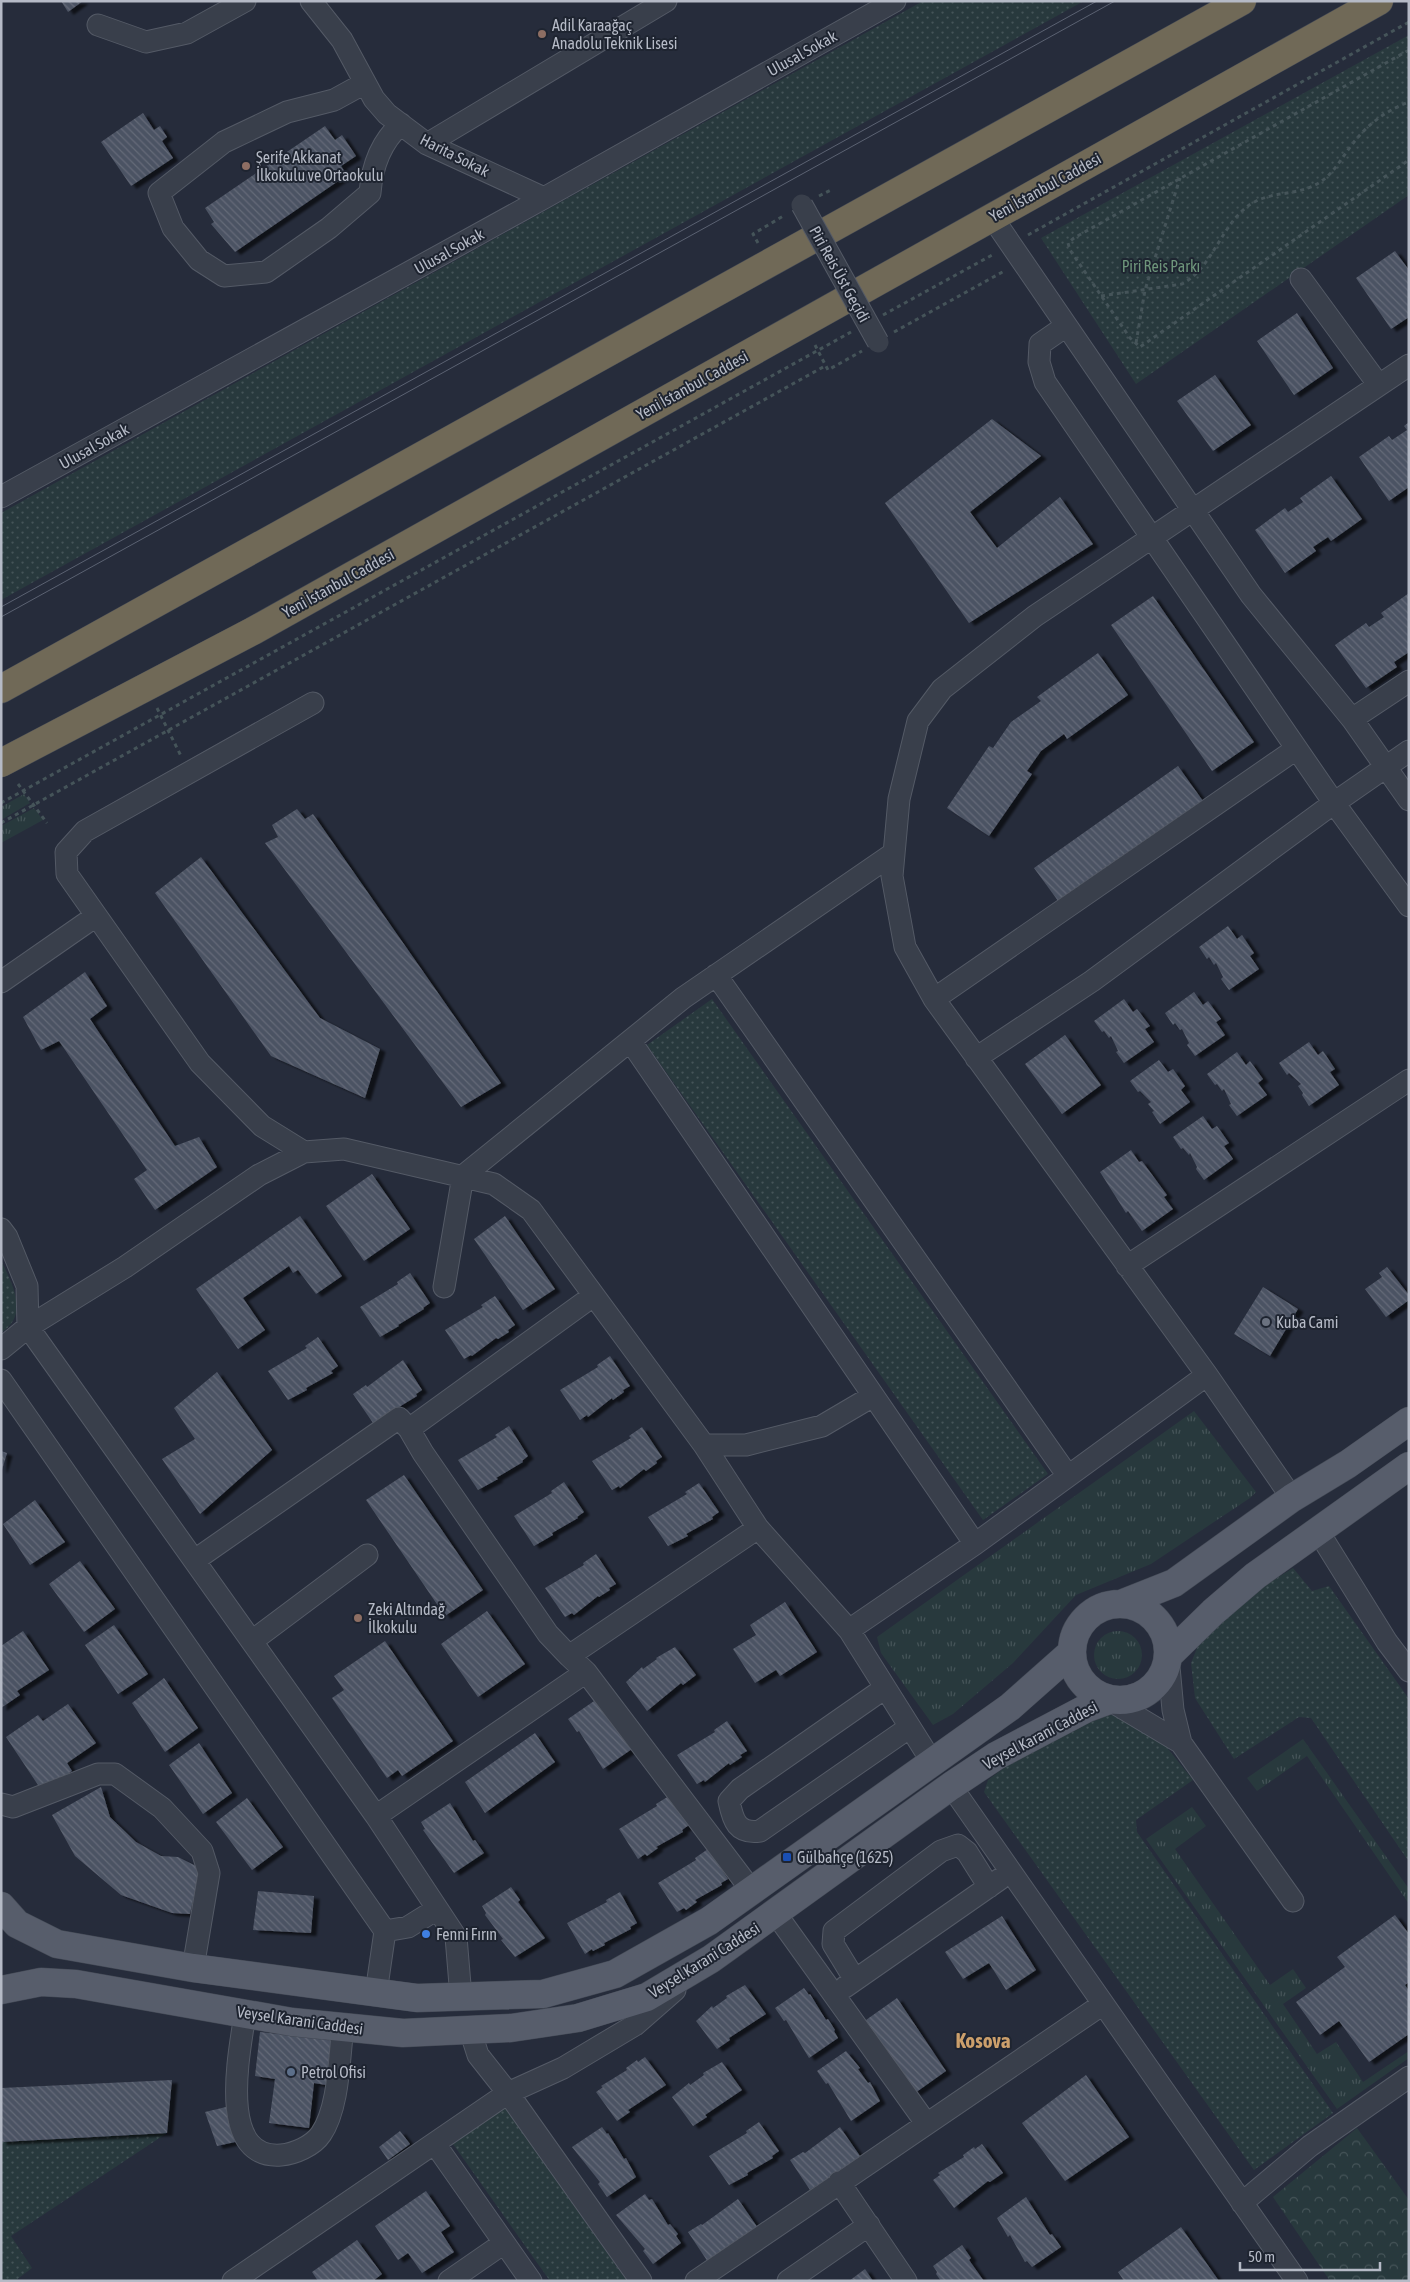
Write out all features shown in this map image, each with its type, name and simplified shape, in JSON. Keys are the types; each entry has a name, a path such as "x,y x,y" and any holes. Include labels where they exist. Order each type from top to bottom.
{"highway":[{"path":"1,689 1242,1"},
{"name":"Yeni İstanbul Caddesi","path":"1,763 262,626 1379,1"}],"main road":[{"path":"1122,1604 1136,1607 1155,1620 1167,1640 1168,1656 1164,1672 1155,1686 1142,1696 1126,1700 1109,1700 1094,1693 1082,1682 1074,1668 1072,1652 1074,1637 1092,1613 1106,1606 1122,1604 1174,1583 1292,1498 1348,1464 1409,1421"},
{"path":"1168,1656 1213,1612 1254,1576 1409,1466"},
{"name":"Veysel Karani Caddesi","path":"1,1906 17,1924 57,1944 192,1968 416,1998 543,1994 615,1974 660,1951 752,1891 1010,1708 1072,1652"},
{"name":"Veysel Karani Caddesi","path":"1,1990 41,1982 76,1984 292,2022 402,2032 511,2028 578,2018 647,1997 711,1959 776,1914 951,1786 996,1756 1087,1708 1109,1700"}],"street":[{"path":"98,25 146,42 187,33 245,1"},
{"name":"Harita Sokak","path":"311,1 342,40 370,91 388,114 427,144 544,198"},
{"path":"427,144 666,1"},
{"name":"Ulusal Sokak","path":"1,497 544,198 895,1"},
{"path":"370,91 287,112 224,142 159,193 173,228 199,260 224,276 266,272 329,228 370,193 372,172 387,137 401,124"},
{"name":"Piri Reis Üst Geçidi","path":"802,205 878,342"},
{"path":"992,217 1251,595 1352,719 1409,800"},
{"path":"1301,279 1378,384"},
{"path":"1066,326 1040,344 1039,362 1046,382 1334,803 1409,906"},
{"path":"1292,1498 1207,1375 934,999 905,947 892,876 899,799 918,720 942,689 1035,616 1409,365"},
{"path":"1352,719 1409,681"},
{"path":"304,1152 262,1126 200,1062 66,874 66,852 85,831 313,703"},
{"path":"934,999 1296,748"},
{"path":"976,1058 1092,981 1334,803 1409,751"},
{"path":"444,1287 463,1176 632,1042 684,998 894,853"},
{"path":"1,982 96,916"},
{"path":"716,975 1068,1476"},
{"path":"632,1042 974,1544"},
{"path":"1127,1266 1409,1080"},
{"path":"1,1349 28,1327 125,1267 259,1175 304,1152 344,1149 494,1184 531,1210 704,1445 758,1528 849,1630 932,1762"},
{"path":"1,1229 7,1237 27,1286 28,1327 376,1816 456,1937 461,1997"},
{"path":"409,1429 593,1296"},
{"path":"849,1630 974,1544 1207,1375"},
{"path":"1,1380 385,1931 376,1993"},
{"path":"704,1445 746,1444 822,1426 873,1396"},
{"path":"195,1560 399,1418 409,1429 423,1453 548,1634 586,1672 752,1891"},
{"path":"569,1656 758,1528"},
{"path":"1318,1531 1387,1642 1409,1671"},
{"path":"252,1641 367,1555"},
{"path":"1168,1656 1173,1710 1180,1743"},
{"path":"376,1816 586,1672"},
{"path":"885,1688 740,1789 729,1802 733,1817 742,1830 748,1833 760,1832 910,1727"},
{"path":"1109,1700 1180,1743 1293,1901"},
{"path":"1,1804 13,1807 98,1774 115,1774 162,1808 202,1851 209,1873 192,1968"},
{"path":"951,1786 1297,2281"},
{"path":"855,1980 833,1944 834,1931 942,1851 958,1845 967,1852 989,1887"},
{"path":"834,1994 1011,1871"},
{"path":"385,1931 408,1927 437,1909"},
{"path":"776,1914 926,2123"},
{"path":"233,2281 508,2093 563,2068 635,2024 711,1959"},
{"path":"696,2281 1103,2004"},
{"path":"246,2014 236,2079 240,2124 248,2140 258,2151 271,2156 290,2154 306,2146 320,2135 335,2099 343,2027"},
{"path":"470,2030 478,2055 508,2093 641,2281"},
{"path":"1242,2203 1310,2146 1409,2077"},
{"path":"435,2144 531,2281"},
{"path":"839,2182 906,2281"},
{"path":"788,2281 869,2225"},
{"path":"449,2281 504,2243"}],"path":[{"path":"815,345 828,370 878,342 1016,253 1409,22"},
{"path":"1409,50 1068,242 1070,250 1100,296 1140,347 1163,334 1409,160"},
{"path":"1100,296 1182,284 1194,277 1227,228 1243,210 1258,200 1313,186 1328,176 1340,163 1353,143 1368,126 1380,117 1409,102"},
{"path":"1136,344 1145,290 1180,178"},
{"path":"753,234 802,205"},
{"path":"877,318 1016,253"},
{"path":"1,804 860,327"},
{"path":"1,823 826,366"},
{"path":"157,708 185,763"},
{"path":"18,784 47,823"}],"green space":[{"path":"923,1 1084,1 1,600 1,513"},
{"name":"Piri Reis Parkı","path":"1409,35 1409,195 1136,384 1041,238"},
{"path":"24,794 30,803 1,820 1,807"},
{"path":"34,808 43,820 1,843 1,826"},
{"path":"712,999 1048,1474 983,1520 647,1045"},
{"path":"1,1260 10,1279 17,1308 15,1317 10,1325 1,1333"},
{"path":"1194,1411 1256,1492 1250,1498 1151,1564 1076,1595 1013,1663 953,1714 933,1725 881,1653 877,1637"},
{"path":"1293,1568 1312,1591 1329,1586 1409,1699 1409,1862 1311,1718 1299,1717 1234,1759 1195,1698 1191,1663 1201,1638 1235,1604"},
{"path":"1118,1631 1127,1633 1135,1638 1140,1646 1142,1655 1140,1664 1135,1672 1127,1677 1118,1679 1109,1677 1101,1672 1096,1664 1094,1655 1096,1646 1101,1638 1109,1633"},
{"path":"1117,1715 1153,1730 1193,1780 1136,1820 1137,1832 1333,2113 1254,2170 984,1792 988,1780 1037,1743 1093,1716"},
{"path":"1303,1739 1409,1889 1409,1904 1307,1756 1257,1791 1247,1778"},
{"path":"1192,1807 1206,1826 1175,1849 1270,1985 1293,1969 1306,1988 1283,2004 1317,2054 1336,2042 1363,2082 1409,2051 1409,2058 1337,2109 1146,1839"},
{"path":"504,2106 627,2281 550,2281 453,2144"},
{"path":"1357,2128 1409,2200 1409,2281 1330,2281 1273,2197"},
{"path":"167,2133 11,2236 32,2268 15,2281 1,2281 1,2142"}],"building":[{"path":"61,1 83,1 68,12"},
{"path":"143,113 154,130 160,126 167,137 162,141 173,158 131,186 101,142"},
{"path":"325,126 335,140 342,135 356,156 341,166 347,175 235,252 211,224 214,222 205,208"},
{"path":"1395,251 1409,270 1409,317 1391,329 1356,278"},
{"path":"1297,313 1333,368 1294,395 1257,341"},
{"path":"1215,375 1251,425 1213,451 1177,401"},
{"path":"992,419 1041,456 970,512 997,548 1060,497 1093,544 969,623 885,503"},
{"path":"1409,422 1409,487 1389,501 1359,457 1389,436 1392,440 1407,430 1404,426"},
{"path":"1331,476 1362,519 1331,541 1328,537 1313,547 1316,551 1285,573 1255,530 1285,508 1288,512 1303,502 1300,498"},
{"path":"1409,593 1409,652 1394,662 1397,667 1366,688 1335,645 1366,623 1369,627 1384,617 1381,613"},
{"path":"1153,596 1254,742 1212,771 1111,625"},
{"path":"1098,653 1128,695 1067,739 1064,734 1041,751 1027,771 1032,774 989,836 947,808 989,746 993,748 1011,722 1041,701 1037,697"},
{"path":"1178,766 1208,808 1064,909 1034,868"},
{"path":"297,809 305,819 313,814 501,1083 461,1107 265,843 278,837 272,825"},
{"path":"201,857 320,1018 380,1049 365,1098 271,1056 155,893"},
{"path":"1228,926 1237,939 1242,935 1254,953 1250,956 1259,969 1229,990 1221,979 1223,977 1216,963 1214,965 1209,957 1207,959 1199,947"},
{"path":"85,972 107,1006 90,1019 175,1146 199,1137 217,1167 155,1210 134,1179 147,1170 59,1041 41,1050 23,1017"},
{"path":"1194,992 1203,1005 1208,1001 1221,1019 1216,1022 1225,1035 1195,1056 1187,1045 1189,1043 1182,1029 1180,1030 1175,1023 1173,1025 1165,1013"},
{"path":"1124,999 1133,1012 1137,1009 1150,1026 1145,1029 1154,1042 1124,1063 1116,1052 1118,1051 1111,1036 1109,1038 1104,1031 1102,1032 1094,1021"},
{"path":"1065,1035 1101,1085 1062,1114 1025,1064"},
{"path":"1309,1042 1318,1055 1323,1051 1335,1069 1330,1072 1339,1085 1309,1106 1298,1086 1301,1084 1289,1073 1287,1075 1279,1063"},
{"path":"1237,1052 1246,1065 1250,1061 1263,1079 1258,1083 1267,1095 1237,1116 1229,1105 1231,1104 1224,1089 1222,1091 1217,1084 1215,1085 1207,1074"},
{"path":"1159,1060 1168,1072 1173,1069 1185,1086 1181,1090 1190,1102 1160,1124 1152,1112 1154,1111 1148,1104 1151,1102 1140,1091 1138,1092 1130,1081"},
{"path":"1203,1116 1212,1129 1217,1126 1229,1143 1224,1146 1233,1159 1204,1180 1196,1169 1197,1167 1190,1153 1189,1155 1183,1148 1181,1149 1173,1137"},
{"path":"1131,1150 1139,1162 1142,1161 1167,1195 1164,1197 1173,1209 1142,1231 1128,1211 1126,1213 1100,1172"},
{"path":"372,1174 410,1229 364,1261 326,1206"},
{"path":"300,1216 342,1276 316,1294 298,1270 293,1273 289,1266 243,1298 265,1330 238,1349 196,1289"},
{"path":"505,1216 555,1289 523,1310 474,1239"},
{"path":"1387,1267 1409,1295 1409,1300 1386,1317 1365,1289 1382,1277 1379,1273"},
{"path":"410,1273 430,1303 399,1326 380,1337 360,1307 398,1284 397,1282"},
{"name":"Kuba Cami","path":"1263,1287 1298,1309 1270,1356 1234,1334"},
{"path":"495,1296 515,1325 508,1330 509,1332 498,1339 496,1338 472,1356 464,1359 445,1330 483,1307 481,1305"},
{"path":"318,1337 338,1366 331,1371 333,1373 288,1400 268,1371 307,1348 305,1346"},
{"path":"610,1356 630,1386 588,1417 587,1415 580,1420 560,1390 598,1367 597,1365"},
{"path":"403,1360 422,1390 416,1394 417,1396 373,1423 353,1394 366,1385 367,1387"},
{"path":"217,1372 272,1450 200,1514 162,1459 195,1439 174,1408"},
{"path":"509,1426 528,1456 523,1462 496,1478 498,1479 478,1490 458,1460 497,1437 495,1435"},
{"path":"642,1427 662,1457 646,1471 644,1469 620,1488 619,1486 612,1490 592,1461 631,1438 629,1436"},
{"path":"1,1451 7,1453 2,1470 1,1470"},
{"path":"404,1475 483,1590 445,1616 366,1500"},
{"path":"564,1482 584,1512 578,1518 552,1533 553,1535 534,1546 514,1516 552,1493 551,1491"},
{"path":"699,1483 719,1512 712,1517 713,1519 686,1534 688,1536 668,1546 648,1517 687,1494 685,1492"},
{"path":"35,1500 65,1542 30,1565 3,1524"},
{"path":"596,1554 616,1584 574,1615 572,1613 565,1617 545,1588 584,1565 583,1563"},
{"path":"80,1561 115,1609 84,1632 49,1584"},
{"path":"785,1602 817,1652 780,1676 776,1670 755,1683 733,1649 756,1635 750,1625"},
{"path":"487,1611 525,1664 478,1697 441,1644"},
{"path":"114,1625 148,1674 118,1694 85,1645"},
{"path":"23,1631 49,1670 17,1691 20,1695 1,1708 1,1646"},
{"path":"385,1641 453,1741 402,1776 398,1770 387,1778 332,1698 344,1690 334,1676"},
{"path":"675,1647 696,1675 683,1685 681,1683 647,1711 626,1682 642,1667 643,1669 656,1658"},
{"path":"164,1678 198,1728 165,1752 132,1703"},
{"path":"597,1699 632,1749 603,1769 579,1731 577,1732 568,1719"},
{"path":"68,1704 96,1743 67,1763 72,1771 42,1791 6,1737 38,1715 43,1721"},
{"path":"727,1721 747,1751 740,1755 742,1757 730,1765 729,1763 705,1782 704,1780 697,1784 677,1755 715,1732 714,1730"},
{"path":"535,1733 555,1762 485,1813 465,1782"},
{"path":"199,1743 232,1793 203,1814 169,1765"},
{"path":"101,1787 110,1817 136,1842 161,1856 178,1857 200,1868 190,1914 172,1913 121,1895 75,1856 52,1815"},
{"path":"669,1796 689,1825 682,1830 683,1832 656,1847 658,1848 647,1856 645,1854 638,1859 619,1829 657,1806 656,1804"},
{"path":"247,1798 283,1847 252,1870 216,1822"},
{"path":"450,1803 473,1841 475,1840 484,1853 454,1873 423,1830 425,1829 421,1822"},
{"path":"708,1849 728,1879 721,1883 722,1885 695,1900 697,1902 686,1910 684,1908 677,1912 658,1883 696,1860 695,1858"},
{"path":"511,1887 520,1900 518,1902 545,1938 515,1957 501,1940 503,1939 485,1915 486,1913 482,1906"},
{"path":"258,1891 314,1896 311,1933 253,1930"},
{"path":"620,1892 637,1923 630,1927 631,1929 604,1943 605,1945 593,1951 592,1949 585,1954 567,1923 607,1902 606,1900"},
{"path":"1395,1915 1409,1934 1409,1982 1405,1985 1409,1991 1409,2034 1369,2062 1339,2021 1320,2035 1296,2002 1345,1967 1337,1957"},
{"path":"1002,1916 1036,1970 1006,1990 989,1963 963,1979 945,1952"},
{"path":"745,1985 766,2014 729,2038 730,2040 717,2049 696,2021 712,2006 713,2008 727,1998 726,1996"},
{"path":"804,1988 810,1994 826,2020 828,2019 838,2038 809,2058 786,2020 784,2021 775,2008"},
{"path":"897,1998 946,2071 915,2093 866,2020"},
{"path":"260,2032 332,2040 326,2085 314,2083 309,2128 269,2123 275,2079 255,2076"},
{"path":"846,2051 860,2068 858,2069 868,2083 870,2082 880,2101 851,2121 828,2083 826,2084 817,2071"},
{"path":"645,2057 666,2085 628,2110 630,2112 617,2121 596,2092 603,2087 601,2086 627,2070 626,2068 637,2060 638,2062"},
{"path":"722,2062 742,2090 705,2115 707,2117 693,2126 672,2097 689,2083 690,2085 704,2075 703,2073"},
{"path":"1086,2075 1129,2137 1065,2181 1022,2123"},
{"path":"172,2080 167,2133 1,2142 1,2088"},
{"path":"226,2107 235,2142 217,2146 205,2112"},
{"path":"759,2122 779,2151 772,2156 773,2158 747,2173 748,2175 729,2185 709,2156 747,2133 746,2131"},
{"path":"602,2127 608,2133 624,2159 626,2158 636,2177 607,2197 598,2184 600,2182 572,2147"},
{"path":"840,2127 860,2156 853,2161 854,2163 843,2170 842,2168 818,2187 817,2185 810,2190 790,2160 803,2152 805,2153"},
{"path":"400,2131 410,2144 388,2160 379,2147"},
{"path":"982,2144 1003,2173 990,2182 988,2181 954,2208 933,2180 940,2175 938,2173 964,2157 963,2155 974,2147 975,2149"},
{"path":"426,2191 450,2226 441,2232 454,2252 422,2273 408,2253 398,2260 375,2226"},
{"path":"645,2194 649,2200 652,2199 668,2225 670,2224 678,2234 676,2236 681,2243 653,2264 643,2251 645,2249 616,2215"},
{"path":"1026,2197 1050,2235 1052,2234 1061,2247 1032,2267 1027,2261 1025,2262 1010,2235 1008,2237 997,2218"},
{"path":"738,2199 758,2228 708,2262 688,2232 702,2225"},
{"path":"1181,2227 1219,2281 1124,2281 1118,2272"},
{"path":"357,2240 382,2274 373,2281 318,2281 312,2272"},
{"path":"962,2245 971,2258 969,2260 984,2281 941,2281 936,2274 937,2272 933,2266"},
{"path":"865,2269 873,2281 849,2281"}],"tram line":[{"path":"1,607 1097,1"},
{"path":"1,617 1115,1"}],"place":[{"name":"Adil Karaağaç Anadolu Teknik Lisesi","path":"542,34"},
{"name":"Şerife Akkanat İlkokulu ve Ortaokulu","path":"246,166"},
{"name":"Kuba Cami","path":"1266,1322"},
{"name":"Zeki Altındağ İlkokulu","path":"358,1618"},
{"name":"Gülbahçe (1625)","path":"787,1857"},
{"name":"Fenni Fırın","path":"426,1934"},
{"name":"Petrol Ofisi","path":"291,2072"}],"district":[{"name":"Kosova","path":"983,2041"}]}
